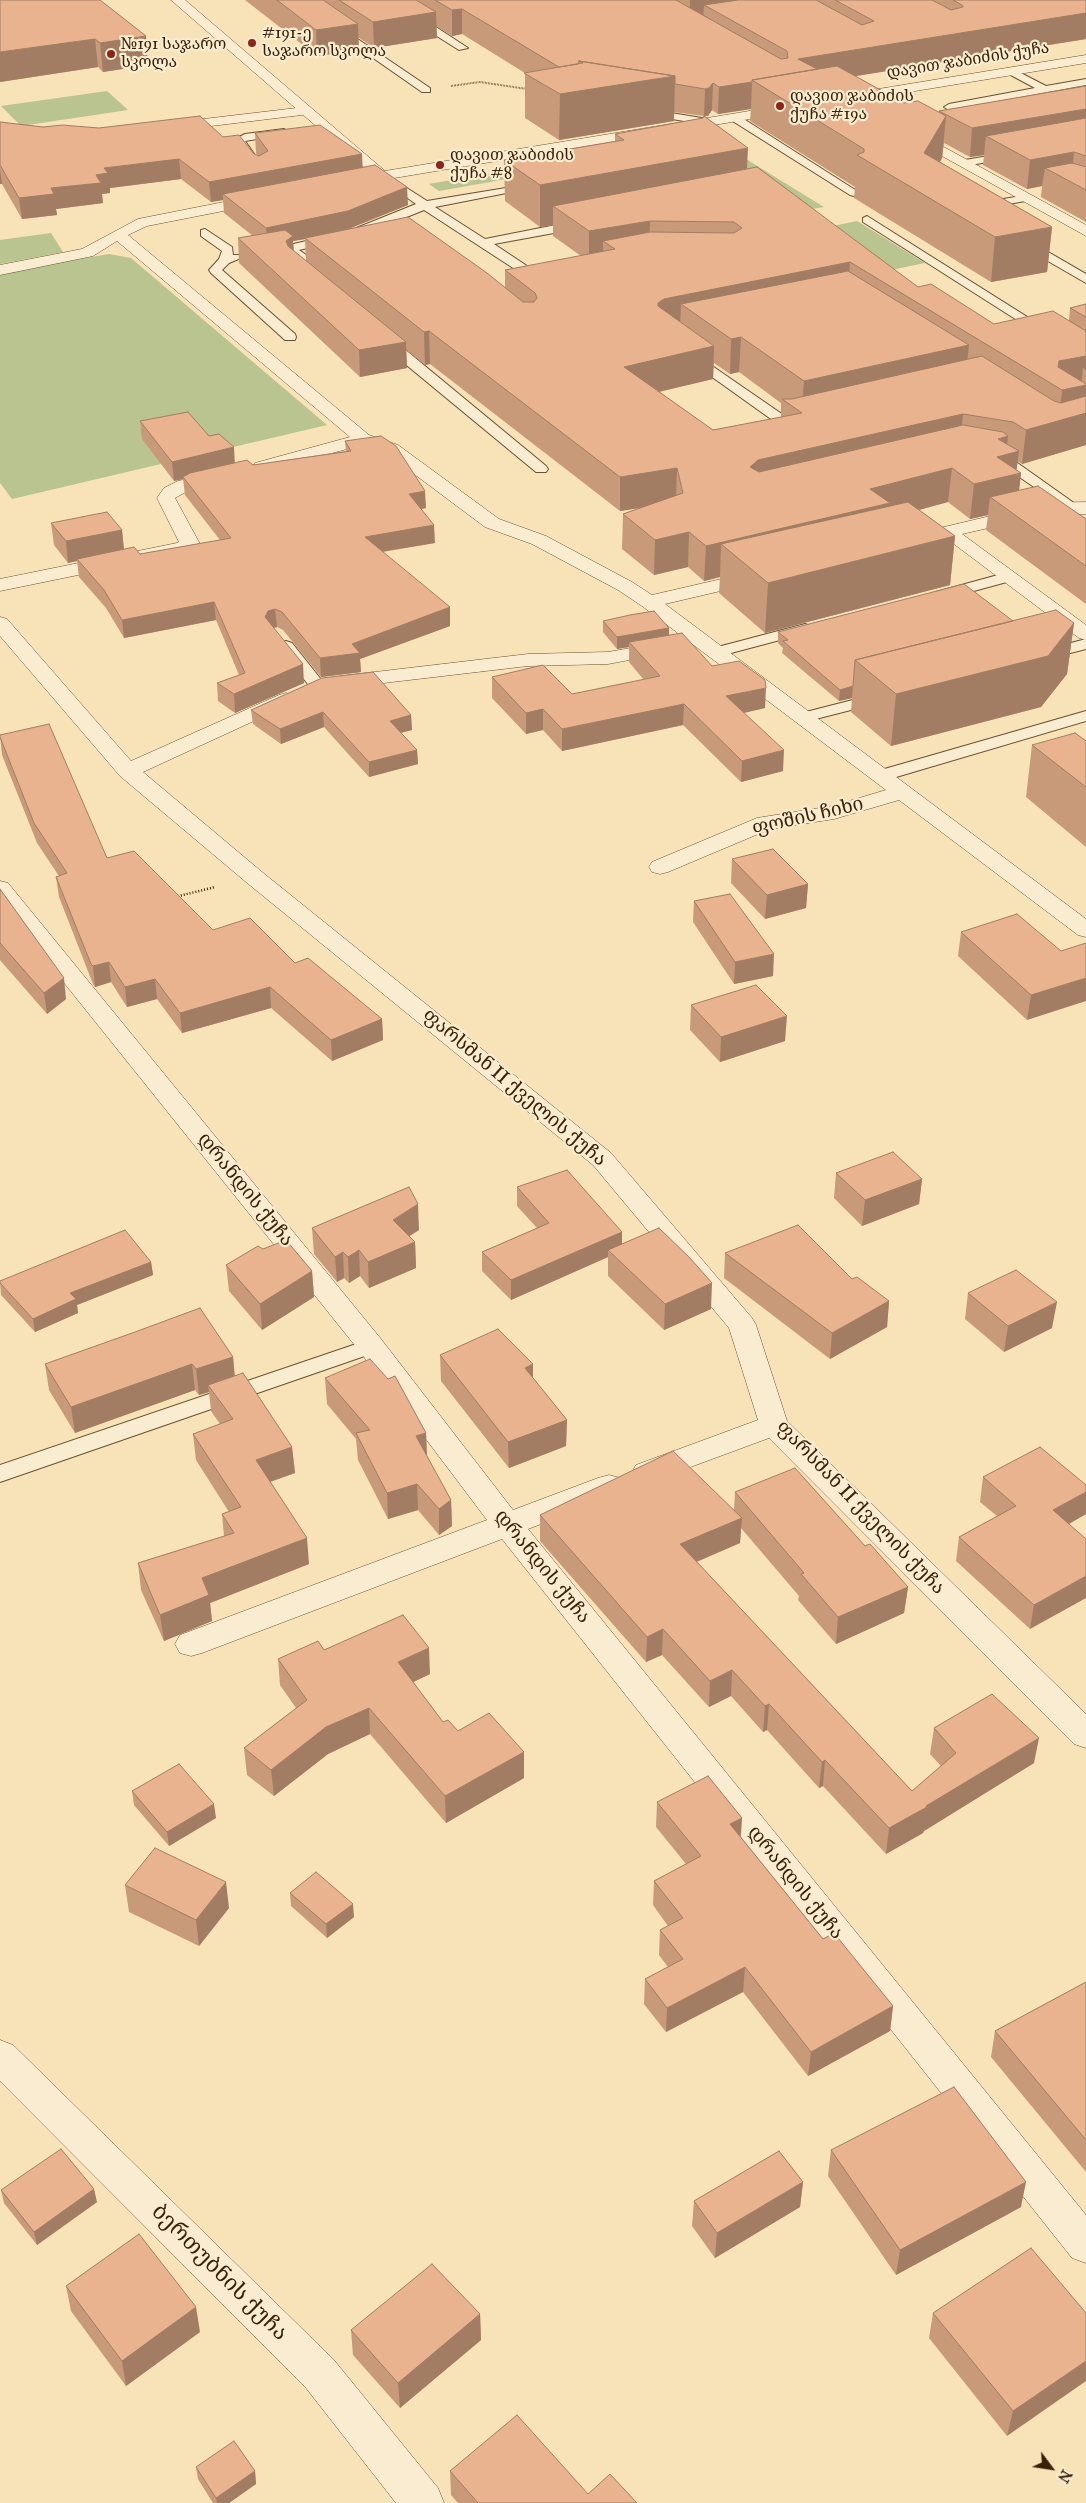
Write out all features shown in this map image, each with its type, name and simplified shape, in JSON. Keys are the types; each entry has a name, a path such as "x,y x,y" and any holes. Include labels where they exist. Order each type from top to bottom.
{"street":[{"path":"177,0 382,176"},
{"name":"დავით ჯაბიძის ქუჩა","path":"830,102 1086,59"},
{"path":"849,98 866,108"},
{"path":"363,180 801,106"},
{"path":"160,128 305,111"},
{"path":"903,129 1029,195 1086,231"},
{"path":"0,270 87,254 118,234 143,222 277,196"},
{"path":"118,234 363,439 392,449 492,523 539,540 625,586 649,602 1086,930"},
{"path":"0,585 183,548 190,544 166,498 171,492 184,485 302,457 363,439"},
{"path":"928,537 1045,509 1080,508"},
{"path":"947,532 1086,634"},
{"path":"649,602 774,573"},
{"name":"ფარსმან II ქველის ქუჩა","path":"0,623 128,771 254,877 602,1159 742,1325 774,1424 1086,1735"},
{"path":"128,771 317,685 528,660 608,658 710,647"},
{"name":"ფოშის ჩიხი","path":"660,866 765,823 834,812 903,792"},
{"name":"დრანდის ქუჩა","path":"0,888 371,1346 506,1524 1086,2245"},
{"path":"191,1644 774,1424"},
{"name":"ბერთუბნის ქუჩა","path":"0,2056 320,2374 423,2503"}],"lane":[{"path":"401,10 463,48"},
{"path":"326,20 426,90"},
{"path":"1011,71 1044,89"},
{"path":"949,107 1086,82"},
{"path":"633,110 708,122"},
{"path":"735,118 854,193"},
{"path":"261,171 239,144 239,140 244,137 324,127"},
{"path":"903,129 926,128"},
{"path":"965,163 1021,153"},
{"path":"382,176 534,276"},
{"path":"344,254 305,267 285,249 353,234 425,204 541,184"},
{"path":"984,218 967,208 1029,195"},
{"path":"867,220 1086,360"},
{"path":"483,243 589,223"},
{"path":"204,233 228,250 225,260 215,270 290,337"},
{"path":"1009,234 1086,279"},
{"path":"225,260 243,257"},
{"path":"515,280 553,273"},
{"path":"372,330 541,469"},
{"path":"680,347 790,426 818,419"},
{"path":"974,454 1004,460 1080,508"},
{"path":"924,599 1009,577"},
{"path":"710,647 820,626"},
{"path":"276,634 317,685"},
{"path":"1030,659 1086,644"},
{"path":"804,718 898,693"},
{"path":"880,776 1086,716"},
{"path":"0,1474 371,1346"}],"path":[{"path":"450,86 480,82 530,90"},
{"path":"170,898 254,877"}],"green space":[{"path":"107,91 128,110 21,126 1,106"},
{"path":"707,135 824,207 799,211 694,146 439,191 429,184"},
{"path":"857,221 925,263 871,274 823,228"},
{"path":"51,233 63,252 0,264 0,240"},
{"path":"109,254 131,258 327,425 12,499 0,483 0,273"}],"building":[{"path":"0,0 100,0 146,36 100,43 95,39 0,52"},
{"path":"277,0 323,0 358,24 316,30"},
{"path":"339,0 416,0 436,12 373,22"},
{"path":"435,0 676,0 781,59 788,58 787,51 704,5 738,0 816,0 862,25 874,21 835,0 932,0 951,10 963,7 953,0 1086,0 1086,13 798,59 817,69 719,87 713,83 709,88 705,89 675,84 675,76 579,61 578,64 559,67 462,9 452,10"},
{"path":"579,61 675,76 560,94 524,73 583,63"},
{"path":"837,66 904,103 918,101 946,116 924,153 1052,227 995,237 857,155 864,152 864,149 752,80"},
{"path":"1086,86 1086,109 972,128 939,111"},
{"path":"200,116 223,137 239,135 254,154 259,156 268,151 255,133 320,125 362,154 209,182 179,159 104,168 108,173 96,175 101,183 51,188 54,194 19,198 0,165 0,122 43,127 62,125 99,128"},
{"path":"704,116 748,148 540,185 504,160 624,140 615,134 703,118"},
{"path":"1086,118 1086,156 1074,152 1030,160 986,136"},
{"path":"1072,163 1086,167 1086,190 1045,168"},
{"path":"375,165 407,187 348,211 266,228 223,194"},
{"path":"757,167 918,287 931,284 994,324 1053,311 1086,331 1086,356 1059,361 1058,367 1086,385 1062,390 850,262 664,299 658,303 658,306 714,346 624,367 713,430 802,413 782,399 792,399 982,356 1054,401 1061,403 1086,396 1086,413 1026,430 1013,422 963,414 758,460 750,467 759,472 963,425 1003,432 1008,436 998,439 1019,451 997,457 1021,473 974,484 952,468 870,489 890,503 706,546 689,532 655,540 623,514 683,493 677,468 620,477 429,331 424,332 305,238 408,217 487,273 523,302 534,302 537,298 535,293 505,270 615,249 603,241 650,232 734,233 742,228 734,222 650,221 589,231 553,206"},
{"path":"285,230 293,236 286,241 288,246 406,342 359,350 238,238"},
{"path":"848,271 969,345 804,381 741,337 731,339 681,304"},
{"path":"1086,304 1086,317 1070,308"},
{"path":"188,412 209,436 219,434 234,447 172,462 140,421"},
{"path":"381,436 396,446 425,491 409,494 434,525 365,537 450,607 352,644 360,653 320,658 282,612 275,609 268,611 265,617 303,664 234,694 217,683 245,673 214,602 122,620 104,590 77,559 134,547 140,554 231,538 183,477 190,473 247,460 253,465 351,451 345,441"},
{"path":"1038,486 1086,519 1086,566 990,497"},
{"path":"908,502 955,536 768,583 721,544"},
{"path":"107,512 122,530 66,541 51,523"},
{"path":"964,584 1013,621 855,660 853,686 840,690 783,641 788,640 778,632"},
{"path":"1056,610 1074,623 1048,656 896,694 855,660"},
{"path":"654,611 669,628 617,637 603,621 630,615"},
{"path":"682,633 712,666 739,661 765,680 766,688 726,696 784,750 742,761 684,704 562,729 543,709 526,713 492,677 543,665 572,694 660,676 629,642"},
{"path":"373,672 411,715 390,721 417,750 369,762 323,712 280,729 251,710 322,678"},
{"path":"49,724 107,858 134,851 213,930 250,918 295,963 308,958 382,1019 331,1040 270,987 180,1013 155,979 125,987 109,962 93,966 56,877 67,873 34,823 0,737 0,735"},
{"path":"1075,733 1086,741 1086,787 1032,745"},
{"path":"773,849 808,884 767,895 732,859"},
{"path":"0,889 64,978 44,993 0,943"},
{"path":"730,894 774,954 735,962 694,901"},
{"path":"1017,914 1061,951 1086,943 1086,978 1031,995 961,932"},
{"path":"756,985 787,1016 721,1037 691,1005"},
{"path":"893,1152 922,1179 865,1200 836,1173"},
{"path":"567,1170 622,1232 511,1280 482,1252 549,1223 517,1187"},
{"path":"409,1187 418,1204 393,1220 415,1242 368,1262 359,1250 348,1257 343,1252 335,1257 312,1228"},
{"path":"798,1225 852,1279 857,1277 889,1301 832,1333 725,1253"},
{"path":"659,1228 690,1258 712,1283 665,1304 608,1250"},
{"path":"125,1230 151,1262 70,1293 76,1299 33,1319 0,1283 0,1281"},
{"path":"286,1240 312,1271 260,1304 226,1265 258,1246 263,1249"},
{"path":"1016,1270 1057,1302 1008,1326 968,1293"},
{"path":"200,1308 233,1357 196,1369 192,1364 71,1407 45,1364 135,1332"},
{"path":"498,1329 533,1364 525,1368 567,1420 508,1442 440,1355"},
{"path":"370,1359 388,1379 395,1376 426,1433 416,1436 451,1500 439,1509 417,1484 387,1493 356,1433 370,1430 325,1378"},
{"path":"243,1373 292,1447 256,1460 307,1538 202,1578 209,1595 160,1615 138,1563 234,1533 222,1514 241,1507 193,1434 233,1419 208,1385"},
{"path":"1040,1447 1086,1485 1086,1492 1053,1510 1086,1539 1086,1576 1034,1605 959,1537 1016,1506 983,1477"},
{"path":"673,1451 742,1518 680,1544 912,1791 956,1753 934,1728 992,1694 1039,1738 927,1807 889,1828 825,1760 822,1762 769,1704 765,1706 732,1670 710,1681 663,1629 647,1637 540,1515"},
{"path":"795,1468 865,1546 870,1544 908,1587 838,1617 801,1574 804,1573 735,1492"},
{"path":"403,1615 429,1648 398,1662 443,1722 448,1720 458,1731 489,1713 524,1752 445,1796 369,1708 326,1727 271,1770 244,1748 307,1700 278,1659 318,1641 324,1650"},
{"path":"179,1764 214,1804 167,1832 132,1791"},
{"path":"708,1776 742,1818 730,1824 823,1939 834,1933 893,2006 811,2052 745,1967 667,2008 645,1979 683,1959 660,1930 683,1918 654,1881 701,1856 657,1802"},
{"path":"155,1848 226,1882 196,1920 125,1885"},
{"path":"316,1872 353,1904 326,1924 290,1893"},
{"path":"1086,1982 1086,2140 995,2031"},
{"path":"954,2087 1026,2182 900,2250 831,2150"},
{"path":"61,2149 94,2189 34,2232 1,2190"},
{"path":"779,2151 803,2182 717,2233 694,2201"},
{"path":"139,2234 196,2307 122,2361 66,2286"},
{"path":"1031,2248 1086,2313 1086,2361 1013,2411 933,2313"},
{"path":"432,2264 480,2314 398,2383 351,2330"},
{"path":"517,2415 588,2494 610,2474 637,2503 478,2503 450,2471"},
{"path":"234,2441 255,2471 216,2498 196,2467"}],"place":[{"name":"#191-ე საჯარო სკოლა","path":"252,43"},
{"name":"№191 საჯარო სკოლა","path":"111,54"},
{"name":"დავით ჯაბიძის ქუჩა #19ა","path":"780,106"},
{"name":"დავით ჯაბიძის ქუჩა #8","path":"440,165"}]}
